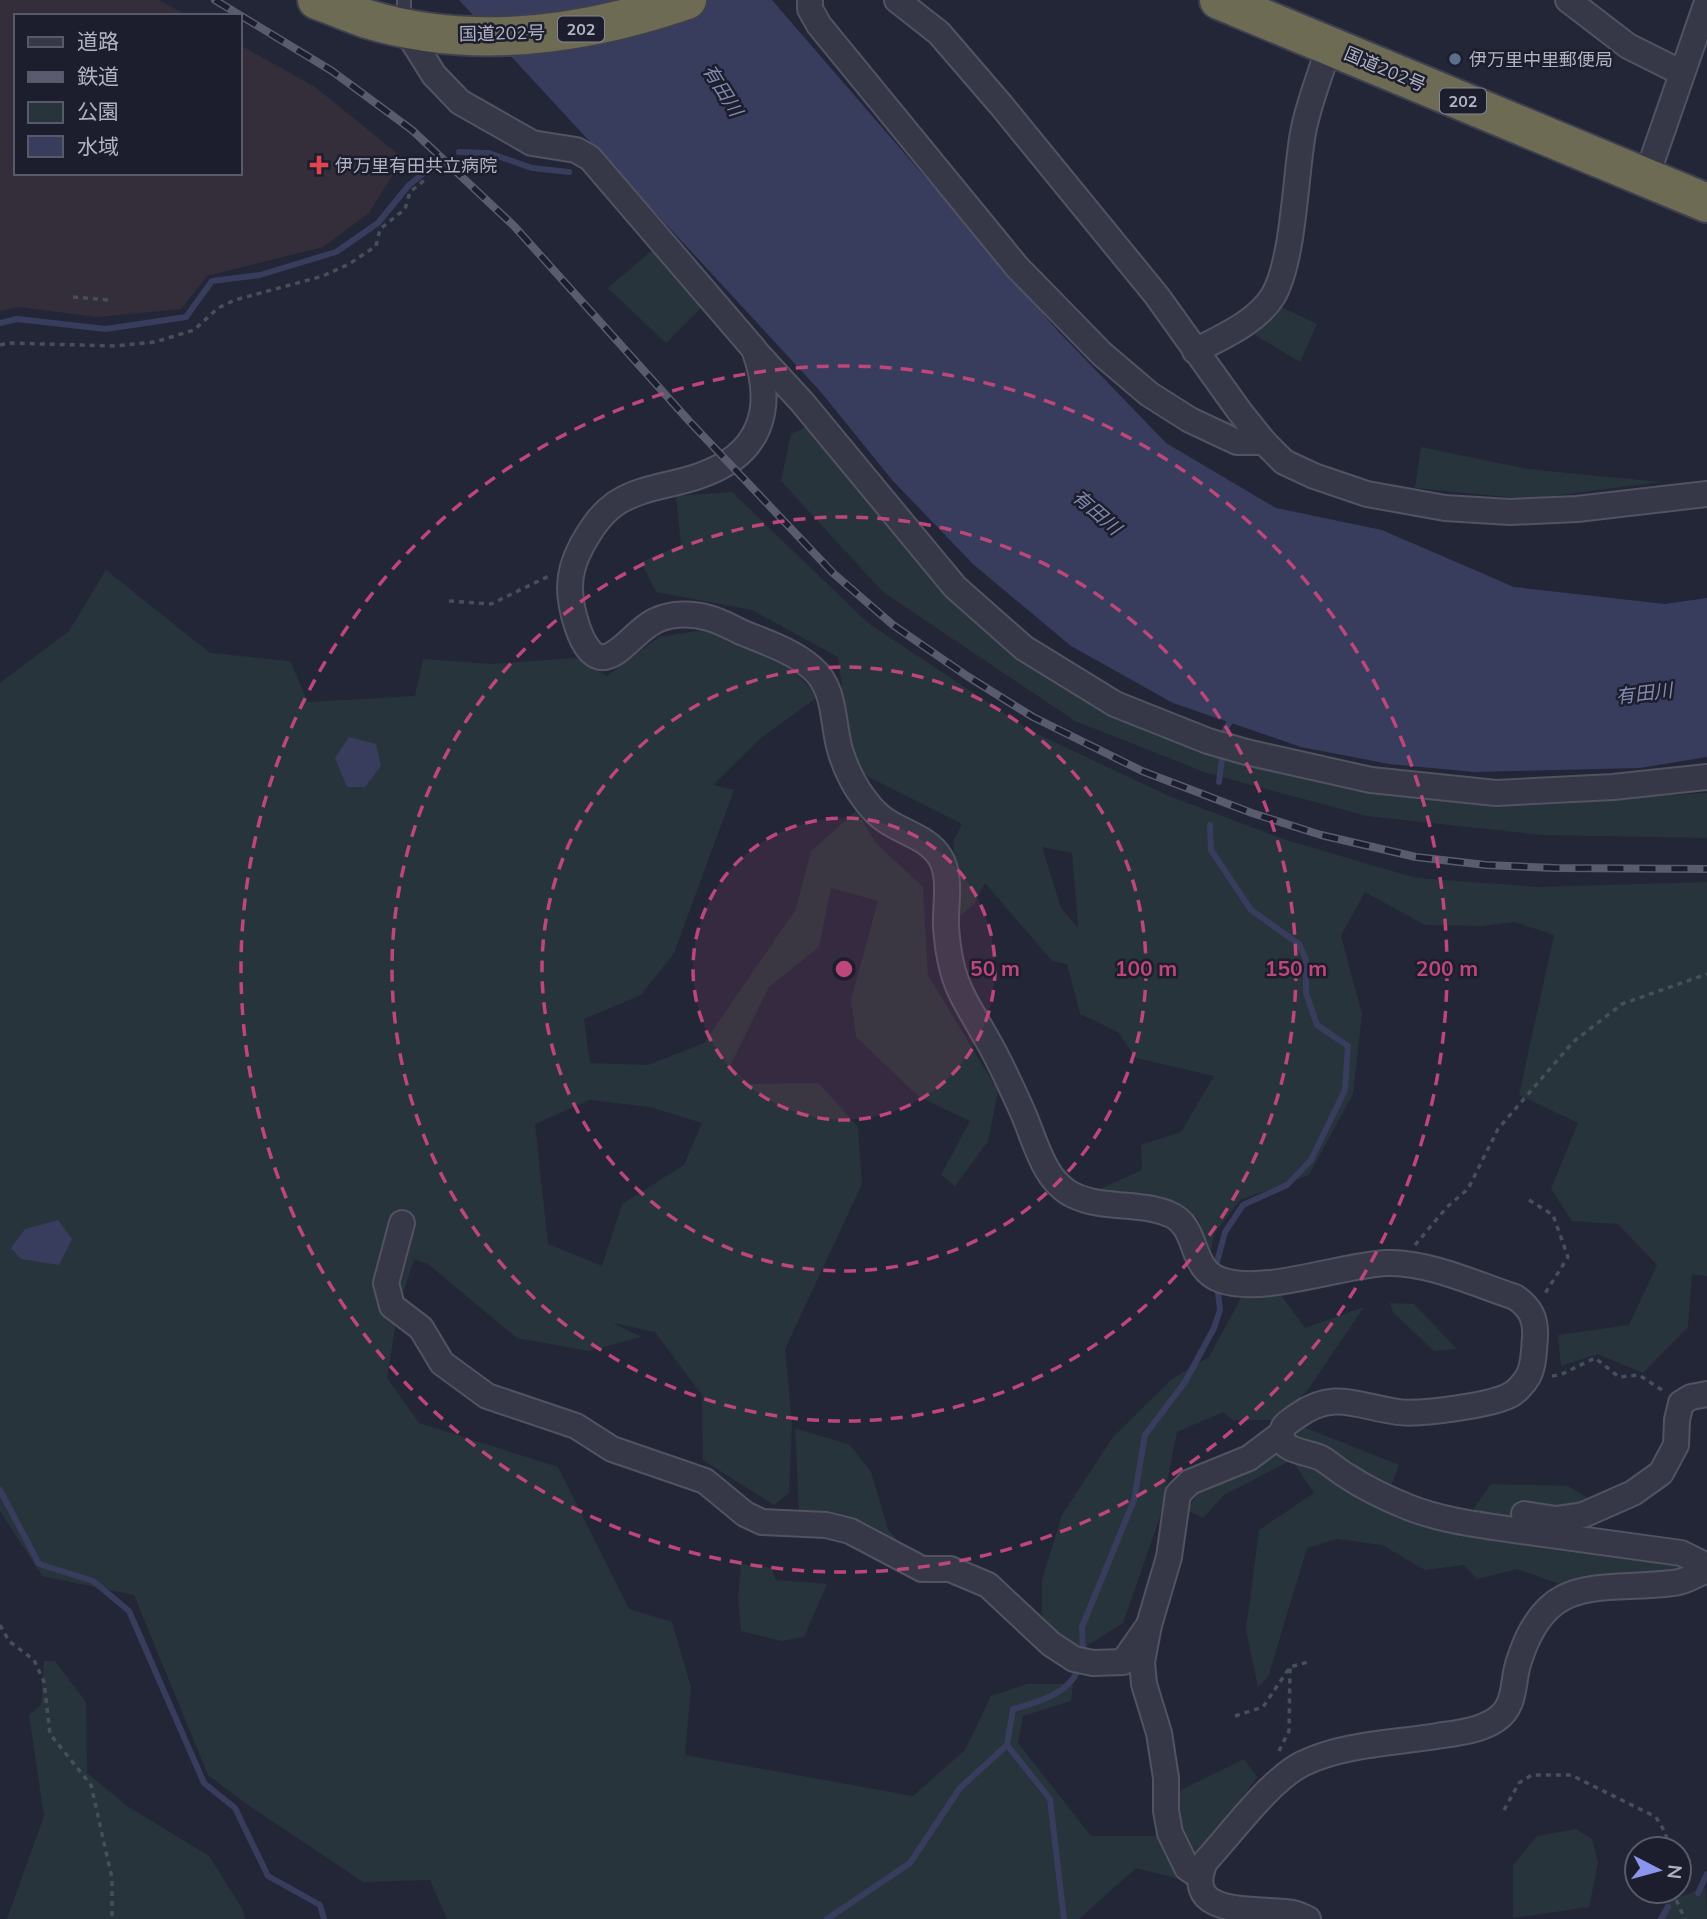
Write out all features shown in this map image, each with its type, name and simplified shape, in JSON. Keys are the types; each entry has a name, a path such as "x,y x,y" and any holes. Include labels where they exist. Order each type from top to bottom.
{"highway":[{"name":"国道202号","path":"317,0 368,19 404,14 472,36 528,36 586,28 687,0"},
{"name":"国道202号","path":"1219,0 1707,203"}],"street":[{"path":"810,0 810,9 819,25 1017,267 1102,354 1149,394 1190,419 1237,442 1264,442"},
{"path":"897,0 939,33 1001,105 1157,296 1264,442 1284,462 1367,494 1445,508 1510,512 1577,509 1707,494"},
{"path":"1568,0 1628,46 1682,73"},
{"path":"1646,177 1707,2"},
{"path":"404,14 434,75 460,102 532,143 576,150 590,158 802,402 956,587 1024,648 1115,704 1208,741 1371,780 1496,793 1613,787 1707,777"},
{"path":"1195,351 1232,332 1261,310 1273,296 1283,270 1290,234 1304,128 1329,46"},
{"path":"754,349 761,368 763,404 759,432 741,454 701,476 646,489 617,503 593,524 574,559 569,585 582,642 592,654 603,658 615,656 636,632 654,620 676,614 707,617 794,655 815,670 828,688 841,751 858,790 881,817 924,842 939,856 947,878 946,930 953,973 1021,1108 1048,1172 1068,1193 1091,1202 1168,1213 1182,1222 1190,1233 1198,1260 1216,1277 1258,1284 1382,1263 1404,1263 1515,1297 1528,1305 1533,1316 1535,1335 1531,1368 1527,1379 1512,1394 1491,1401 1419,1413 1397,1412 1334,1400 1308,1408 1284,1426 1281,1434 1249,1458 1190,1482 1178,1494 1169,1557 1149,1625 1142,1662 1144,1684 1159,1733 1170,1833 1187,1868 1200,1877"},
{"path":"402,1223 386,1283 392,1306 421,1328 442,1363 487,1396 576,1426 612,1448 705,1481 745,1514 762,1522 826,1525 850,1531 922,1569 950,1569 988,1585 1051,1644 1084,1661 1123,1662 1149,1625"},
{"path":"1492,1527 1501,1519 1517,1513 1556,1519 1583,1515 1633,1493 1661,1474 1676,1445 1681,1403 1691,1397 1707,1394"},
{"path":"1281,1434 1287,1446 1320,1457 1348,1477 1409,1508 1492,1527 1681,1553 1707,1568"},
{"path":"1308,1919 1294,1913 1222,1915 1209,1903 1200,1887 1205,1863 1271,1789 1300,1765 1330,1752 1467,1732 1499,1718 1514,1693 1518,1663 1530,1632 1551,1604 1592,1587 1689,1581 1707,1568"}],"path":[{"path":"0,345 115,346 155,342 194,330 218,308 234,300 323,276 349,264 376,246 380,229 405,209 410,192 427,178"},
{"path":"73,297 109,300"},
{"path":"449,601 491,604 561,569 574,559"},
{"path":"1404,1263 1410,1250 1447,1207 1468,1189 1498,1129 1573,1042 1622,1004 1707,974"},
{"path":"1528,1305 1544,1295 1568,1257 1553,1215 1529,1200"},
{"path":"1527,1379 1560,1375 1595,1358 1619,1377 1639,1375 1681,1403"},
{"path":"0,1625 9,1641 34,1660 44,1682 50,1734 91,1785 112,1878 112,1919"},
{"path":"1235,1716 1264,1707 1290,1667 1308,1662"},
{"path":"1279,1752 1289,1731 1290,1667"},
{"path":"1504,1810 1519,1783 1532,1775 1572,1775 1656,1817 1666,1835"}],"shaded area":[{"name":"伊万里有田共立病院","path":"0,0 159,0 184,14 14,14 14,175 242,175 242,46 315,87 403,158 369,213 323,247 207,276 181,309 97,317 19,307 0,311"}],"green space":[{"path":"654,249 704,305 666,343 608,288"},
{"path":"1277,305 1317,324 1300,362 1248,331"},
{"path":"806,427 945,588 1017,654 1361,790 1509,805 1707,793 1707,838 1541,835 1367,816 1207,773 1075,721 883,592 781,481 791,434"},
{"path":"1421,447 1527,469 1661,482 1528,499 1415,488"},
{"path":"732,492 868,623 1031,731 1169,796 1286,840 1416,878 1540,887 1707,882 1707,1276 1692,1274 1688,1327 1643,1373 1598,1354 1561,1366 1558,1335 1629,1325 1657,1265 1618,1224 1572,1221 1551,1189 1578,1123 1519,1095 1554,935 1515,922 1482,926 1425,925 1365,892 1341,936 1362,1014 1353,1094 1309,1175 1240,1200 1214,1234 1210,1256 1199,1220 1176,1204 1093,1192 1142,1170 1141,1145 1181,1132 1214,1076 1136,1058 1118,1032 1080,1014 1067,964 1052,961 985,883 974,904 961,915 953,842 962,824 863,774 849,742 838,657 752,610 656,592 641,562 681,545 676,496","holes":["1042,847 1072,853 1078,928 1061,908"]},
{"path":"106,570 210,653 290,661 308,702 415,696 423,659 491,664 576,658 607,676 659,637 703,630 781,659 819,696 762,737 713,785 734,790 674,953 641,995 584,1019 590,1063 648,1065 704,1043 796,909 811,851 857,810 875,842 923,887 928,975 998,1091 988,1141 955,1186 941,1175 970,1121 919,1097 856,1037 851,999 878,901 831,888 819,947 769,987 730,1066 748,1084 819,1083 858,1127 862,1184 785,1349 792,1424 789,1493 774,1505 703,1460 702,1395 655,1332 613,1323 641,1337 589,1351 517,1338 428,1264 414,1259 398,1309 387,1378 419,1423 558,1467 629,1609 672,1622 691,1687 685,1755 913,1796 965,1750 991,1696 1027,1684 1073,1684 1071,1701 1023,1716 1018,1743 1091,1836 1159,1836 1181,1790 1244,1759 1257,1777 1183,1880 1136,1868 1079,1919 447,1919 430,1880 363,1882 208,1775 134,1595 42,1576 0,1511 0,683 69,631","holes":["590,1100 650,1107 702,1123 684,1165 622,1204 602,1266 548,1244 535,1124"]},
{"path":"1281,1295 1305,1328 1364,1307 1307,1391 1274,1420 1232,1420 1223,1412 1177,1432 1160,1517 1123,1623 1077,1652 1042,1620 1042,1580 1062,1515 1113,1437 1172,1379 1209,1357 1241,1298"},
{"path":"1390,1303 1414,1304 1457,1349 1434,1351 1393,1312"},
{"path":"1301,1426 1399,1465 1389,1490 1388,1512 1466,1535 1469,1515 1491,1484 1568,1486 1593,1501 1557,1538 1682,1562 1676,1577 1565,1586 1517,1569 1477,1579 1464,1565 1425,1570 1382,1545 1337,1539 1307,1548 1268,1677 1258,1687 1246,1630 1259,1530 1314,1493 1292,1460 1224,1495 1203,1518 1187,1510 1208,1479"},
{"path":"795,1428 850,1445 871,1472 888,1529 901,1545 843,1516 799,1511"},
{"path":"741,1564 771,1568 776,1580 827,1584 804,1637 781,1641 741,1631 738,1599"},
{"path":"44,1661 55,1661 86,1702 87,1773 127,1806 209,1856 243,1910 245,1919 7,1919 44,1816 29,1715 41,1705"},
{"path":"1576,1829 1592,1839 1598,1863 1589,1907 1513,1918 1513,1865 1537,1836"},
{"path":"1706,1887 1707,1919 1657,1919 1665,1905 1693,1905 1693,1892"}],"water":[{"name":"有田川","path":"459,0 772,0 1058,331 1166,443 1276,508 1382,530 1514,587 1665,604 1707,598 1707,757 1640,768 1474,772 1389,764 1301,747 1173,703 1071,646 974,565 893,481 820,391"},
{"path":"349,737 376,744 381,766 365,787 347,787 335,758"},
{"path":"58,1220 72,1239 59,1265 21,1259 11,1248 25,1229"}],"waterway":[{"path":"459,152 489,153 532,168 569,172"},
{"path":"0,323 17,319 106,329 186,317 212,281 260,275 336,252 378,223 409,185 435,164"},
{"path":"1224,741 1225,729 1234,716"},
{"path":"1219,782 1223,752"},
{"path":"1210,825 1211,850 1251,910 1299,944 1306,960 1306,993 1317,1025 1348,1046 1345,1090 1311,1160 1287,1185 1243,1205 1225,1232 1217,1269"},
{"path":"1083,1656 1082,1627 1134,1500 1145,1435 1185,1382 1214,1328 1220,1310 1217,1284"},
{"path":"0,1490 39,1564 93,1581 129,1611 204,1783 235,1808 268,1876 320,1905 324,1919"},
{"path":"827,1919 910,1863 960,1788 1007,1745 1013,1709 1042,1700 1061,1690 1075,1676 1079,1667"},
{"path":"1007,1745 1050,1799 1064,1919"},
{"path":"1698,1893 1707,1874"},
{"path":"1661,1919 1668,1907"}],"railway":[{"path":"215,0 238,14"},
{"path":"242,16 332,71 412,130 514,226 690,422 833,573 893,625 1033,717 1142,771 1252,813 1321,835 1416,857 1486,865 1555,868 1707,869"}],"place":[{"name":"伊万里中里郵便局","path":"1455,59"},
{"name":"伊万里有田共立病院","path":"319,165"}]}
